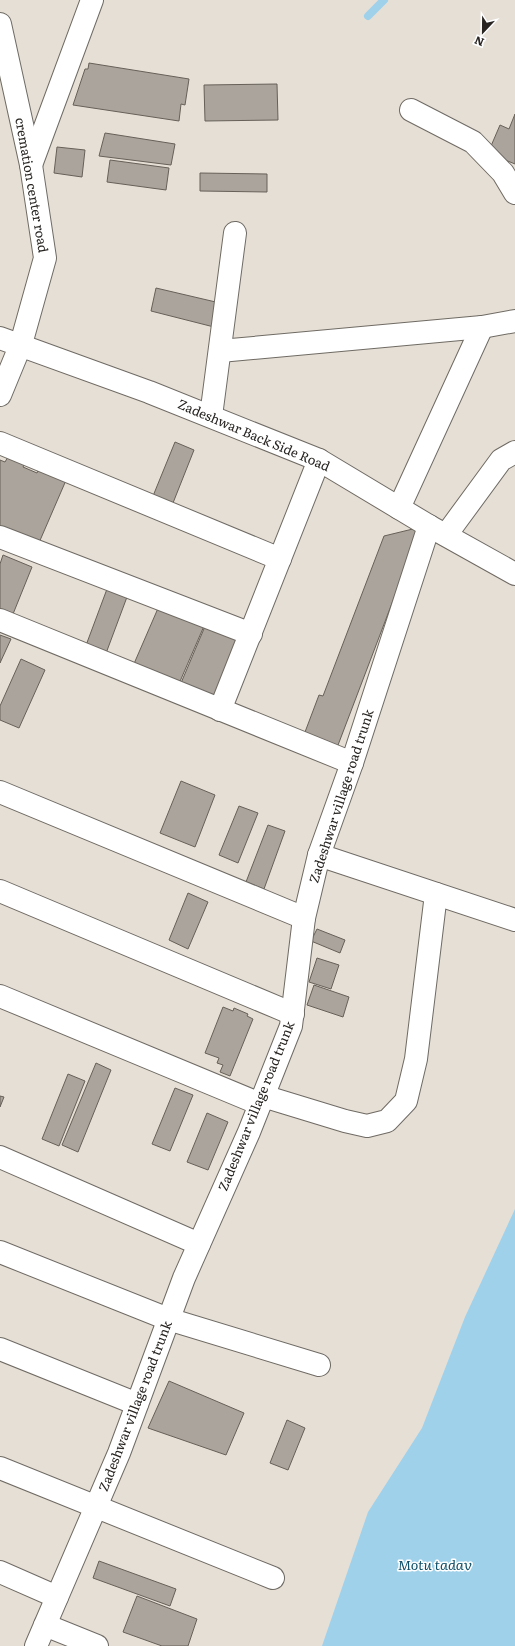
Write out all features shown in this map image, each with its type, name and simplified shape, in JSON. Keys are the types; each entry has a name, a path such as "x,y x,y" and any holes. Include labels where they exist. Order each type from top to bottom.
{"street":[{"path":"30,165 92,0"},
{"name":"cremation center road","path":"0,24 30,165 45,258 21,344 0,395"},
{"path":"411,110 473,142 503,173 515,193"},
{"path":"211,416 235,233"},
{"path":"220,352 482,327 515,321"},
{"path":"399,508 482,327"},
{"name":"Zadeshwar Back Side Road","path":"0,338 21,344 211,416 319,460 438,531 515,574"},
{"path":"0,443 280,559"},
{"name":"Zadeshwar village road trunk","path":"36,1646 119,1453 168,1319 291,1026 304,918 319,855 438,531 501,460 515,452"},
{"path":"220,710 319,460"},
{"path":"0,537 251,634"},
{"path":"0,620 352,763"},
{"path":"0,792 304,918"},
{"path":"319,855 515,920"},
{"path":"0,891 293,1014"},
{"path":"0,996 261,1100 367,1126 387,1121 406,1101 416,1059 436,894"},
{"path":"0,1157 199,1244"},
{"path":"0,1252 168,1319 319,1365"},
{"path":"0,1349 137,1404"},
{"path":"0,1468 273,1578"},
{"path":"0,1572 57,1597"},
{"path":"45,1624 97,1646"}],"water":[{"name":"Motu tadav","path":"515,1209 515,1646 322,1646 368,1512 422,1428 465,1317"}],"building":[{"path":"89,63 189,79 185,105 181,104 179,121 73,105 85,69 88,69"},
{"path":"277,84 278,120 205,121 204,85"},
{"path":"515,114 515,164 488,153 500,125 509,129"},
{"path":"105,133 175,144 171,165 99,156"},
{"path":"57,147 85,150 82,177 54,173"},
{"path":"110,160 169,168 166,190 107,182"},
{"path":"200,173 267,174 267,192 200,191"},
{"path":"156,288 220,303 214,327 151,311"},
{"path":"175,442 194,450 171,508 153,496"},
{"path":"9,455 26,461 23,467 37,473 40,466 67,478 35,552 0,531 0,460 5,462"},
{"path":"421,527 335,753 302,740 319,695 323,696 384,536"},
{"path":"3,555 32,567 11,619 0,614 0,564"},
{"path":"107,589 127,597 105,656 85,648"},
{"path":"159,606 204,626 178,686 133,666"},
{"path":"206,624 241,639 216,698 181,683"},
{"path":"0,635 11,639 0,663"},
{"path":"21,659 45,670 19,728 0,720 0,706"},
{"path":"181,781 215,795 195,847 160,833"},
{"path":"239,806 258,813 238,863 219,855"},
{"path":"268,825 285,831 264,889 246,882"},
{"path":"188,893 208,902 188,949 169,940"},
{"path":"317,929 345,940 340,953 311,941"},
{"path":"317,958 339,965 331,989 309,982"},
{"path":"314,985 349,997 343,1017 307,1005"},
{"path":"223,1007 233,1011 234,1008 248,1014 247,1016 253,1019 230,1076 220,1072 223,1065 217,1063 219,1058 205,1053"},
{"path":"96,1063 111,1070 78,1152 62,1145"},
{"path":"68,1074 85,1081 59,1146 42,1139"},
{"path":"175,1088 193,1095 170,1151 152,1144"},
{"path":"0,1096 4,1097 0,1107"},
{"path":"207,1113 228,1122 208,1170 187,1162"},
{"path":"169,1381 244,1413 226,1455 148,1428"},
{"path":"287,1420 305,1428 288,1470 270,1463"},
{"path":"99,1561 176,1589 170,1606 93,1578"},
{"path":"137,1596 197,1619 188,1646 162,1646 123,1632"}],"waterway":[{"path":"368,16 384,0"}]}
